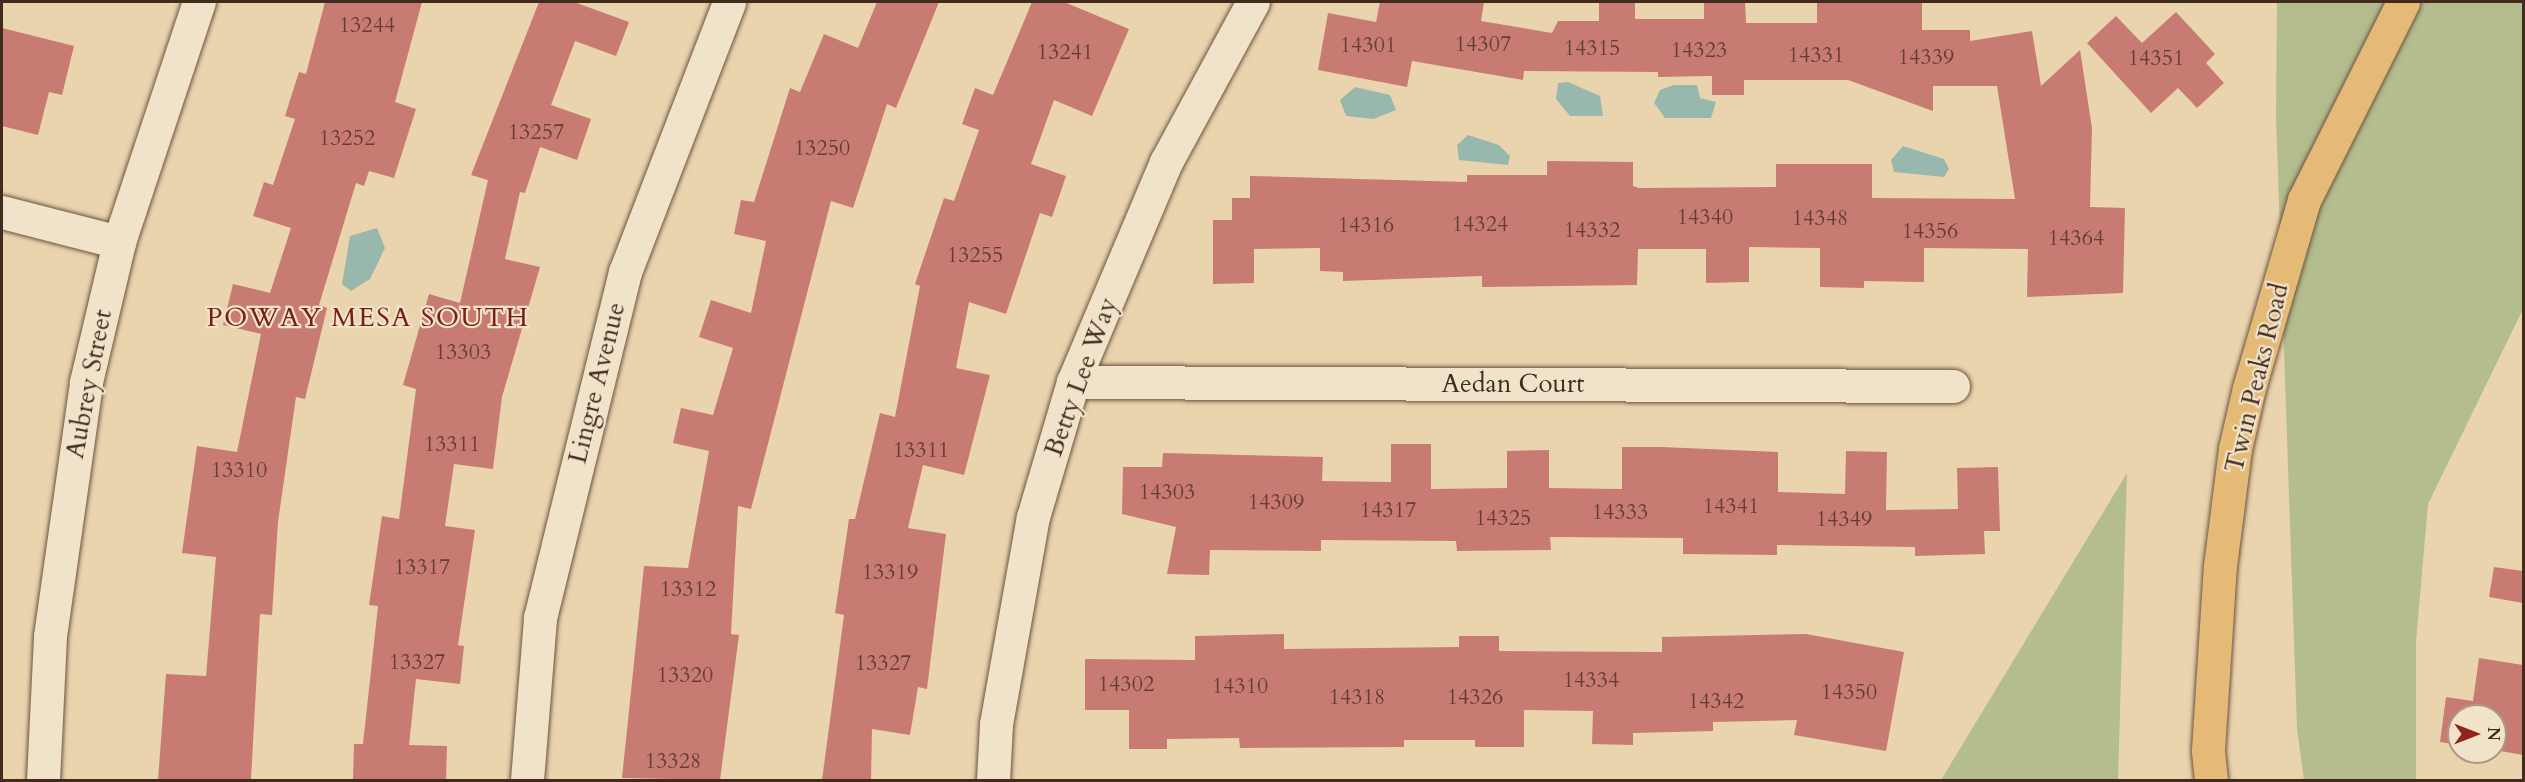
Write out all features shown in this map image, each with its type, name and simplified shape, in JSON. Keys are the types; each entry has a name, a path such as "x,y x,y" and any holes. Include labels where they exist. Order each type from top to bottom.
{"main road":[{"name":"Twin Peaks Road","path":"2211,780 2208,750 2220,566 2235,449 2249,388 2304,200 2403,2"}],"street":[{"name":"Aubrey Street","path":"43,780 50,636 86,382 118,242 199,2"},
{"name":"Lingre Avenue","path":"527,780 540,618 625,272 729,2"},
{"name":"Betty Lee Way","path":"993,780 996,724 1033,517 1073,382 1166,162 1253,2"},
{"path":"2,212 118,242"},
{"name":"Aedan Court","path":"1073,382 1953,386"}],"green space":[{"path":"2277,2 2523,2 2523,309 2428,504 2416,641 2416,780 2304,780 2297,729 2276,116"},
{"path":"2127,473 2118,780 1941,780"}],"water":[{"path":"1568,82 1600,96 1603,116 1570,116 1556,99 1558,83"},
{"path":"1674,85 1697,85 1700,98 1716,102 1711,118 1665,118 1654,103 1660,90"},
{"path":"1355,87 1390,95 1396,110 1374,119 1346,116 1340,100"},
{"path":"1468,135 1499,145 1510,156 1508,165 1459,160 1457,145"},
{"path":"1903,146 1944,159 1949,169 1944,177 1894,172 1891,160"},
{"path":"377,228 385,248 370,279 351,291 342,284 350,236"}],"building":[{"path":"325,2 422,2 395,102 416,109 394,178 369,171 364,186 356,183 319,305 327,308 305,399 296,397 278,522 272,615 260,614 251,780 158,780 166,674 206,676 216,557 182,553 197,446 237,452 261,334 223,325 233,284 270,293 291,228 253,216 264,182 273,185 295,119 285,116 299,72 306,74"},
{"path":"539,2 574,2 629,22 616,56 575,41 551,105 591,119 577,160 540,147 525,193 520,192 505,259 540,267 502,397 493,469 454,464 445,526 475,530 458,645 464,646 460,684 416,679 409,745 447,746 446,780 353,780 354,744 363,744 378,606 369,605 382,516 399,519 416,389 403,385 429,294 460,303 488,180 471,175"},
{"path":"877,2 939,2 896,108 887,104 853,208 831,201 751,509 738,506 731,634 739,635 720,780 622,778 644,566 688,568 709,451 673,443 681,408 713,415 733,348 699,337 711,300 751,313 766,241 734,234 741,200 754,202 790,88 800,92 824,34 858,48"},
{"path":"1032,2 1064,2 1129,29 1092,116 1054,100 1031,164 1066,176 1052,217 1040,213 1006,314 969,302 956,368 990,375 964,475 923,465 908,528 946,534 927,689 918,687 910,735 872,729 871,780 822,780 844,615 835,613 849,519 855,519 880,413 895,417 920,286 915,284 944,198 954,201 979,130 962,124 975,88 993,95"},
{"path":"1380,2 1484,2 1481,21 1552,33 1558,21 1599,21 1599,2 1635,2 1635,19 1704,19 1704,2 1745,2 1746,23 1817,23 1817,2 1922,2 1922,30 1970,30 1970,41 2032,31 2041,86 2080,50 2092,128 2090,207 2125,208 2123,293 2027,297 2028,249 1924,248 1924,282 1864,281 1864,288 1820,287 1820,248 1749,247 1749,282 1706,283 1706,249 1638,249 1637,285 1482,287 1482,276 1343,281 1343,272 1320,271 1320,248 1254,249 1254,283 1213,284 1213,220 1232,220 1232,198 1250,198 1250,176 1467,182 1467,175 1547,175 1547,161 1633,162 1633,186 1639,188 1776,187 1776,164 1872,164 1872,198 2015,199 1997,86 1933,86 1933,111 1848,80 1744,80 1744,95 1712,95 1712,76 1658,77 1658,72 1524,71 1523,80 1412,61 1407,87 1318,70 1328,13 1376,22"},
{"path":"2176,12 2215,54 2206,63 2224,83 2197,108 2178,88 2151,113 2087,43 2116,16 2142,43"},
{"path":"2,28 74,46 62,95 49,92 38,135 2,126"},
{"path":"1391,444 1431,444 1431,489 1507,488 1507,451 1549,450 1549,488 1622,489 1622,447 1662,447 1778,452 1778,492 1845,494 1846,451 1887,452 1886,510 1958,509 1957,468 1998,467 2000,531 1984,531 1985,554 1915,556 1915,547 1777,545 1777,555 1683,554 1683,538 1550,537 1551,550 1457,551 1456,541 1321,540 1321,551 1210,550 1209,575 1167,574 1176,527 1122,514 1123,467 1162,467 1163,453 1323,457 1322,481 1391,482"},
{"path":"2494,567 2523,571 2523,603 2489,597"},
{"path":"1284,634 1284,649 1459,647 1459,636 1499,636 1499,651 1662,652 1662,637 1806,634 1904,652 1886,751 1794,735 1797,720 1713,722 1713,731 1633,733 1633,745 1592,744 1593,711 1524,710 1524,747 1475,747 1475,740 1404,740 1404,747 1240,748 1239,738 1167,739 1167,749 1129,749 1129,710 1085,710 1085,659 1195,660 1195,636"},
{"path":"2479,658 2523,665 2523,755 2507,752 2507,704 2447,704 2447,743 2440,742 2446,697 2473,701"}],"district":[{"name":"POWAY MESA SOUTH","path":"368,318"}]}
